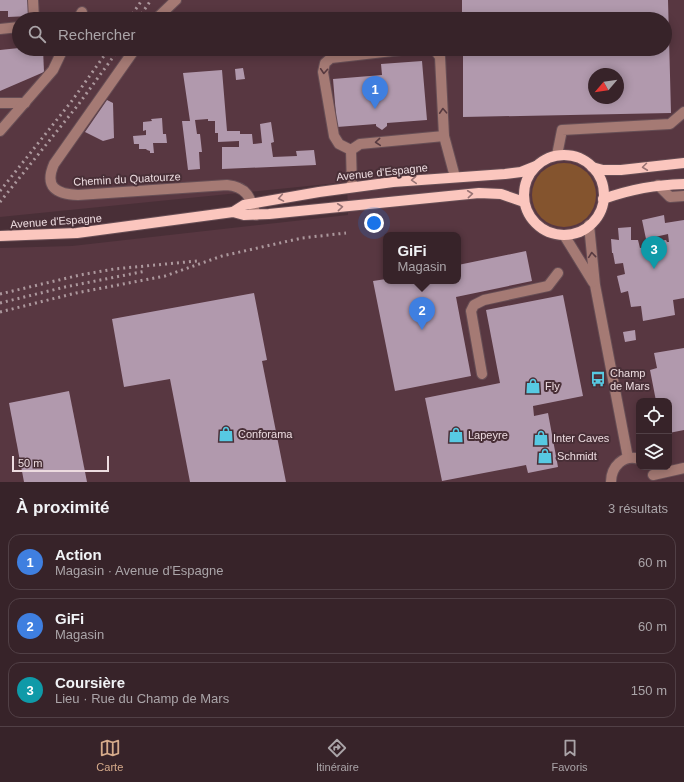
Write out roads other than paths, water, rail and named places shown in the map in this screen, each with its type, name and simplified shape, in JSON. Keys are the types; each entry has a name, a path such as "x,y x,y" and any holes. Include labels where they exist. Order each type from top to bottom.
{"main road":[{"path":"557,155 569,155 580,158 592,167 601,180 603,199 599,214 589,225 577,233 564,235 543,229 530,216 524,202 525,186 529,174 542,161 557,155"},
{"path":"592,167 603,170 621,170 684,163"},
{"name":"Avenue d'Espagne","path":"233,212 244,205 252,203 352,187 393,182 521,172 536,166"},
{"path":"603,199 627,191 658,185 684,184"},
{"name":"Avenue d'Espagne","path":"0,236 76,233 233,212 244,215 256,215 479,193 501,194 524,202"}],"street":[{"path":"33,0 34,12"},
{"path":"163,12 176,0"},
{"path":"0,29 12,28"},
{"path":"0,131 53,70 60,56"},
{"name":"Chemin du Quatourze","path":"130,56 54,164 50,180 53,187 58,192 78,195 227,185 243,189 252,203 256,215"},
{"path":"349,56 331,58 325,63 323,72 334,136 339,144 351,150"},
{"path":"439,56 444,136 455,177"},
{"path":"0,103 25,103"},
{"path":"557,155 562,130 670,124 684,112"},
{"path":"351,150 360,144 444,136"},
{"path":"351,150 352,187"},
{"path":"658,185 670,197 684,196"},
{"path":"589,225 595,285 628,458"},
{"path":"564,235 595,285"},
{"path":"482,374 472,311 474,305 484,300 548,286 558,273"},
{"path":"611,482 611,474 620,461 628,458 636,459"},
{"path":"652,475 684,468"}],"railway":[{"path":"134,12 142,0"},
{"path":"143,12 151,0"},
{"path":"0,191 71,102 104,56"},
{"path":"0,202 78,105 114,56"},
{"path":"0,312 76,293 165,276 222,256 302,238 346,233"},
{"path":"0,294 80,275 114,269 197,261"},
{"path":"0,303 65,287 146,271"}],"place":[{"name":"Action","path":"375,109"},
{"name":"Coursière","path":"654,269"},
{"name":"GiFi","path":"422,330"},
{"name":"Champ de Mars","path":"598,379"},
{"name":"Fly","path":"533,386"},
{"name":"Conforama","path":"226,434"},
{"name":"Lapeyre","path":"456,435"},
{"name":"Inter Caves","path":"541,438"},
{"name":"Schmidt","path":"545,456"}]}
